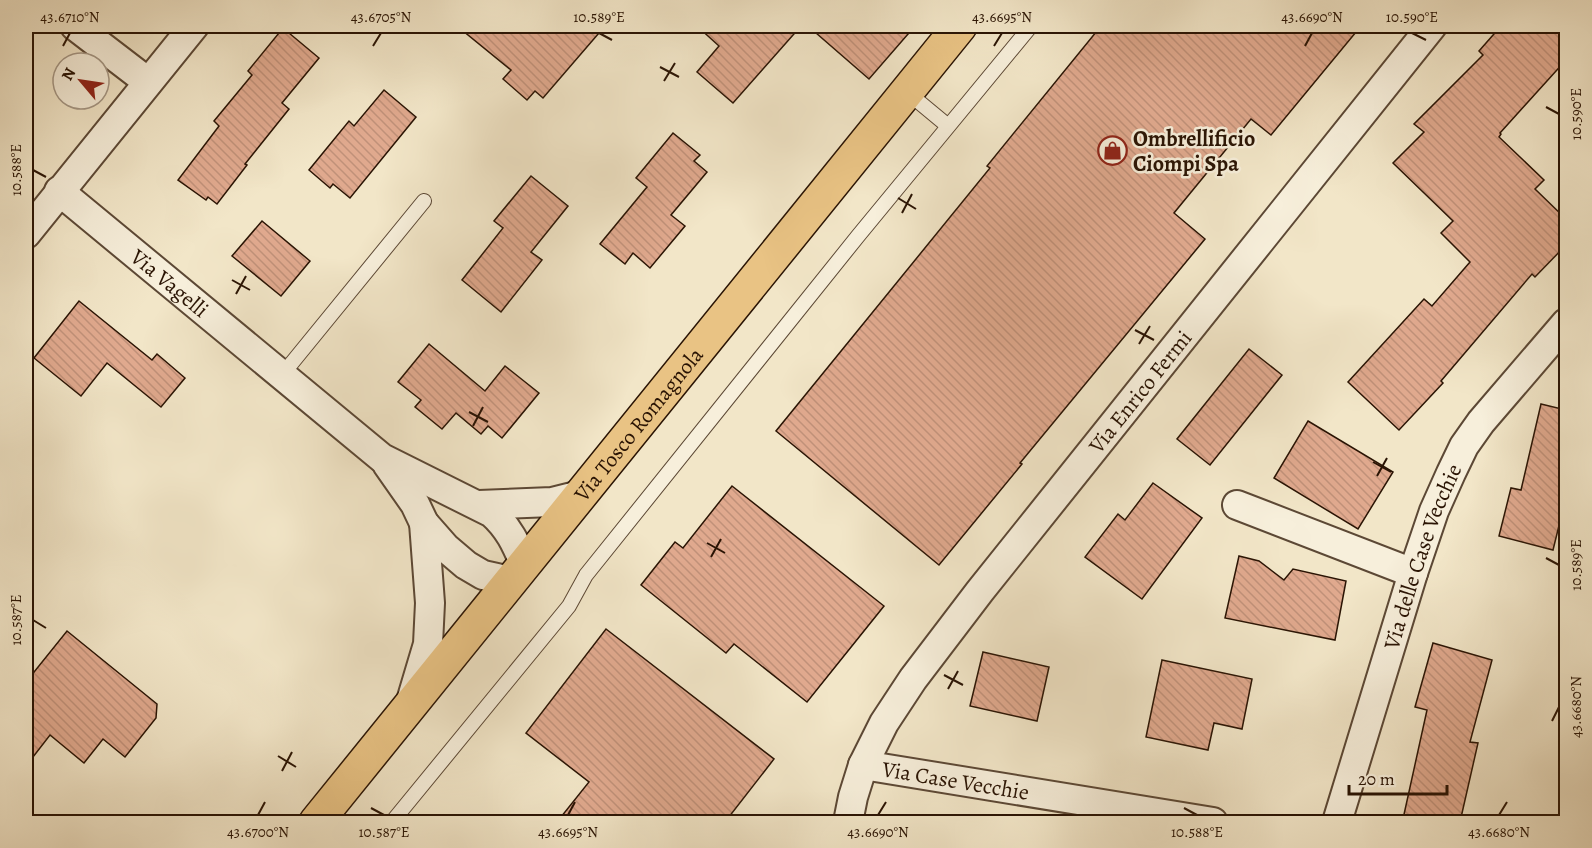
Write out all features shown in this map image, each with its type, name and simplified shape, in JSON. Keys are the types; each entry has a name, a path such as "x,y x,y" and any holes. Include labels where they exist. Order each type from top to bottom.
{"main road":[{"name":"Via Tosco Romagnola","path":"316,822 960,26"}],"street":[{"path":"75,26 148,82"},
{"path":"26,234 194,26"},
{"name":"Via Enrico Fermi","path":"863,765 884,723 913,679 980,591 1432,26"},
{"name":"Via Vagelli","path":"59,191 382,458 402,483 424,523 446,548 466,565 483,575 518,573 513,537 492,513 382,458"},
{"name":"Via delle Case Vecchie","path":"1337,822 1434,511 1464,446 1481,422 1566,323"},
{"name":"Via Vagelli","path":"479,505 552,502 580,495"},
{"path":"1237,505 1413,573"},
{"name":"Via Vagelli","path":"409,708 428,644 430,603 424,523"},
{"name":"Via Case Vecchie","path":"848,822 863,765 1213,822"}],"lane":[{"path":"392,822 569,606 586,575 1031,26"},
{"path":"907,92 948,126"},
{"path":"282,375 424,201"}],"building":[{"path":"457,26 605,26 543,98 535,91 527,100 503,79 511,70"},
{"path":"697,26 801,26 733,103 697,72 719,46"},
{"path":"808,26 915,26 869,79"},
{"path":"1101,26 1361,26 1271,135 1251,119 1174,213 1205,239 939,565 776,431 990,168 987,166"},
{"path":"1501,26 1566,26 1566,60 1500,133 1499,137 1544,180 1535,189 1566,219 1566,245 1535,277 1532,274 1441,381 1443,383 1399,430 1348,382 1424,299 1432,306 1470,262 1441,233 1453,221 1393,163 1424,132 1414,124 1483,55 1479,51"},
{"path":"283,28 319,58 282,103 289,109 245,164 247,165 217,204 208,197 206,200 178,180 219,126 214,121 252,75 248,71"},
{"path":"384,90 416,117 350,198 333,184 330,188 309,170 349,121 354,126"},
{"path":"673,133 700,155 694,161 707,172 671,215 685,226 650,268 633,253 625,264 600,244 647,187 636,178"},
{"path":"531,176 568,206 531,252 542,260 501,312 462,280 503,228 494,221"},
{"path":"262,221 310,261 281,296 232,256"},
{"path":"79,301 152,360 157,354 185,378 161,407 107,363 81,396 34,358"},
{"path":"429,344 485,391 505,366 539,393 502,438 488,426 481,434 456,413 442,429 415,407 421,400 398,382"},
{"path":"1249,349 1282,375 1210,465 1177,439"},
{"path":"1541,404 1566,410 1566,497 1553,550 1499,536 1511,488 1521,490"},
{"path":"1308,421 1393,472 1358,529 1274,478"},
{"path":"1153,483 1202,518 1142,599 1085,557 1118,514 1125,520"},
{"path":"732,486 884,606 807,702 734,644 726,653 641,585 675,542 683,548"},
{"path":"1239,556 1259,561 1284,580 1293,569 1346,581 1335,640 1225,618"},
{"path":"606,629 774,759 725,822 557,822 589,782 526,733"},
{"path":"67,631 157,704 156,718 125,757 103,739 84,763 50,735 26,766 26,682"},
{"path":"1433,643 1492,660 1470,742 1478,743 1460,822 1420,822 1403,819 1427,710 1415,707"},
{"path":"983,652 1049,667 1037,721 970,706"},
{"path":"1162,660 1252,679 1242,729 1214,723 1208,750 1146,737"}],"place":[{"name":"Ombrellificio Ciompi Spa","path":"1112,151"}]}
